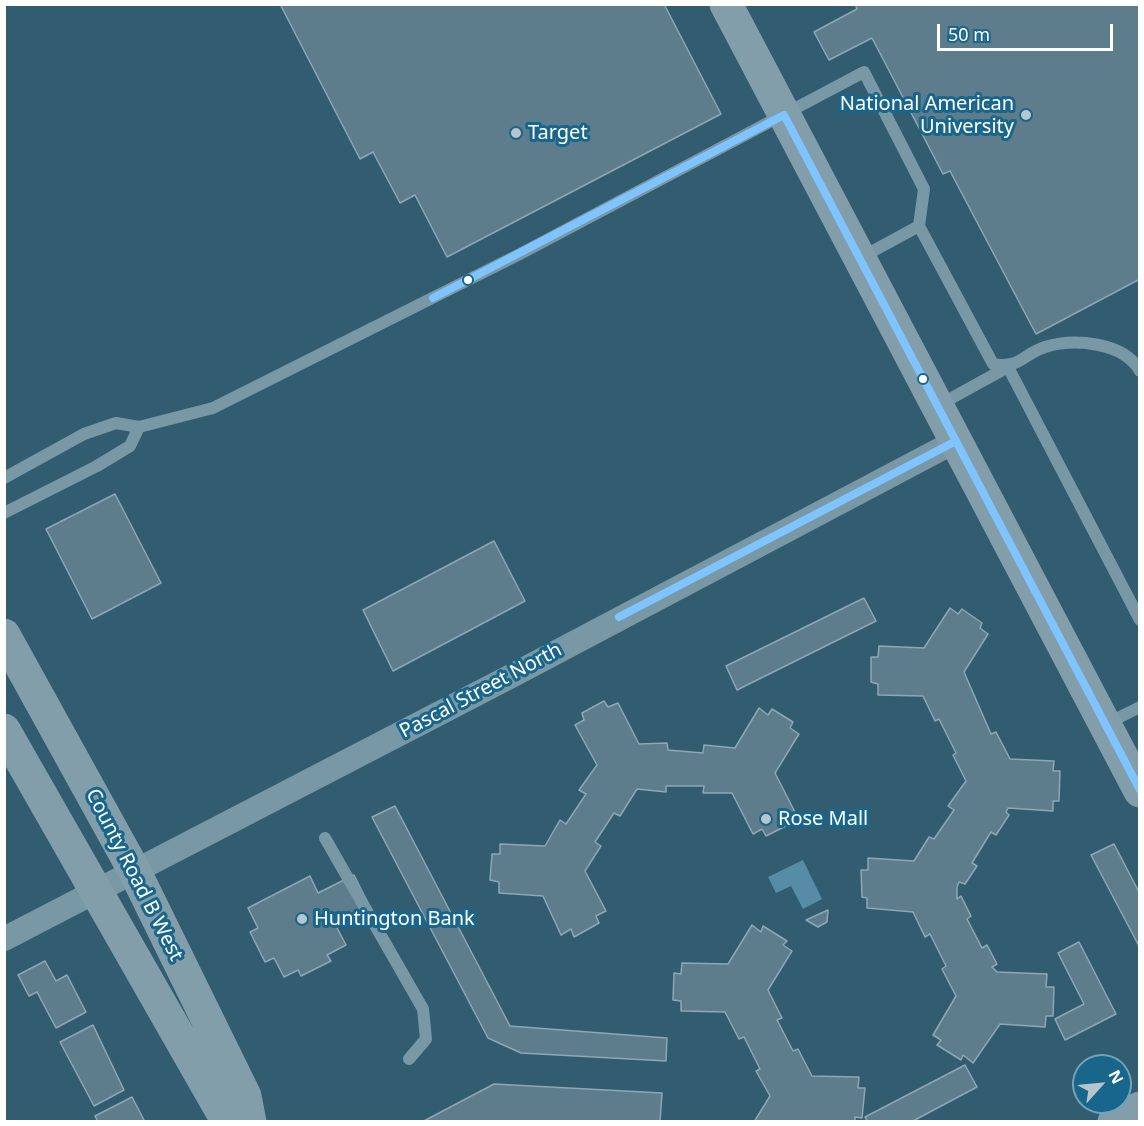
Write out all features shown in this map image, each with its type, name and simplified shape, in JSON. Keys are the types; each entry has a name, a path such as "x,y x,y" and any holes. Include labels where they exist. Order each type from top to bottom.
{"street":[{"path":"726,4 1140,791"},
{"name":"Pascal Street North","path":"4,939 956,441"},
{"name":"County Road B West","path":"4,635 135,872 245,1096 250,1122"},
{"name":"County Road B West","path":"4,730 221,1110 232,1122"},
{"path":"1114,1122 1140,1108"}],"lane":[{"path":"4,478 84,434 116,423 139,427 213,408 510,259 864,72 924,189 919,226 993,364 1008,367"},
{"path":"859,258 919,226"},
{"path":"938,405 1045,347 1080,343 1104,346 1134,362 1140,371"},
{"path":"1008,367 1140,620"},
{"path":"4,513 130,446 139,427"},
{"path":"1105,725 1140,707"},
{"path":"325,838 423,1009 426,1039 409,1059"}],"water":[{"path":"803,860 822,899 803,909 791,886 776,893 768,877"}],"building":[{"name":"Target","path":"280,4 664,4 721,114 447,257 415,195 400,203 373,152 360,159"},
{"name":"National American University","path":"855,4 1140,4 1140,279 1036,334 950,171 943,174 872,38 829,60 814,32 857,9"},
{"path":"115,494 161,583 92,619 46,529"},
{"path":"494,541 525,601 393,671 363,610"},
{"path":"864,598 876,621 737,690 726,666"},
{"path":"950,608 958,614 962,609 982,623 980,628 988,634 964,672 991,734 996,732 1010,759 1054,761 1053,771 1060,771 1059,801 1053,801 1053,811 1008,808 1006,812 1009,815 996,835 991,832 972,863 977,866 965,884 959,882 957,887 957,899 961,896 971,916 967,919 982,948 987,945 997,964 992,967 997,972 1047,974 1046,987 1054,987 1053,1016 1046,1016 1045,1027 1000,1024 973,1063 963,1055 961,1060 937,1045 941,1040 933,1035 956,996 942,969 946,966 930,934 925,937 913,912 867,908 867,898 862,897 861,870 868,870 868,858 914,861 929,837 934,839 954,810 948,806 966,781 953,755 956,753 939,719 935,721 923,696 878,695 878,684 871,682 871,657 878,657 879,646 924,648"},
{"name":"Rose Mall","path":"604,701 608,707 618,703 639,744 667,743 668,750 703,753 704,745 735,748 759,708 768,715 772,709 793,722 790,728 799,734 775,773 796,814 787,818 790,824 766,836 762,829 753,834 732,793 703,793 704,786 666,786 666,792 637,789 620,816 614,813 595,842 601,846 585,871 606,911 596,916 599,923 574,937 571,929 561,935 543,896 499,893 499,882 490,880 492,854 500,854 500,844 545,846 560,820 566,824 586,794 579,790 597,765 575,725 584,720 582,713"},
{"path":"395,806 510,1026 667,1038 666,1061 521,1053 488,1038 372,817"},
{"path":"1114,844 1140,894 1140,948 1091,855"},
{"name":"Huntington Bank","path":"354,875 371,909 336,926 346,945 327,955 331,961 301,976 298,970 284,977 274,958 265,962 250,932 258,928 248,908 310,876 318,893"},
{"path":"828,910 827,922 818,927 806,920"},
{"path":"752,925 761,932 763,926 787,941 783,945 792,951 768,990 782,1018 777,1020 793,1051 798,1049 812,1076 859,1077 858,1088 865,1088 862,1118 855,1117 855,1122 754,1122 770,1096 756,1071 760,1069 744,1037 739,1039 725,1012 681,1011 681,1001 673,1000 674,973 681,974 682,963 728,964"},
{"path":"1079,942 1116,1014 1065,1040 1055,1019 1084,1004 1058,953"},
{"path":"45,961 56,981 67,975 86,1012 56,1028 37,992 29,996 18,975"},
{"path":"93,1025 124,1090 94,1106 60,1042"},
{"path":"965,1065 977,1087 911,1122 868,1122 865,1117"},
{"path":"494,1084 662,1093 660,1122 422,1122"},
{"path":"132,1097 145,1122 98,1122 95,1116"}],"transit line":[{"path":"433,298 784,115 1140,790"},
{"path":"619,617 956,441"}],"place":[{"name":"National American University","path":"1026,115"},
{"name":"Target","path":"516,133"},
{"name":"Rose Mall","path":"766,819"},
{"name":"Huntington Bank","path":"302,919"}]}
